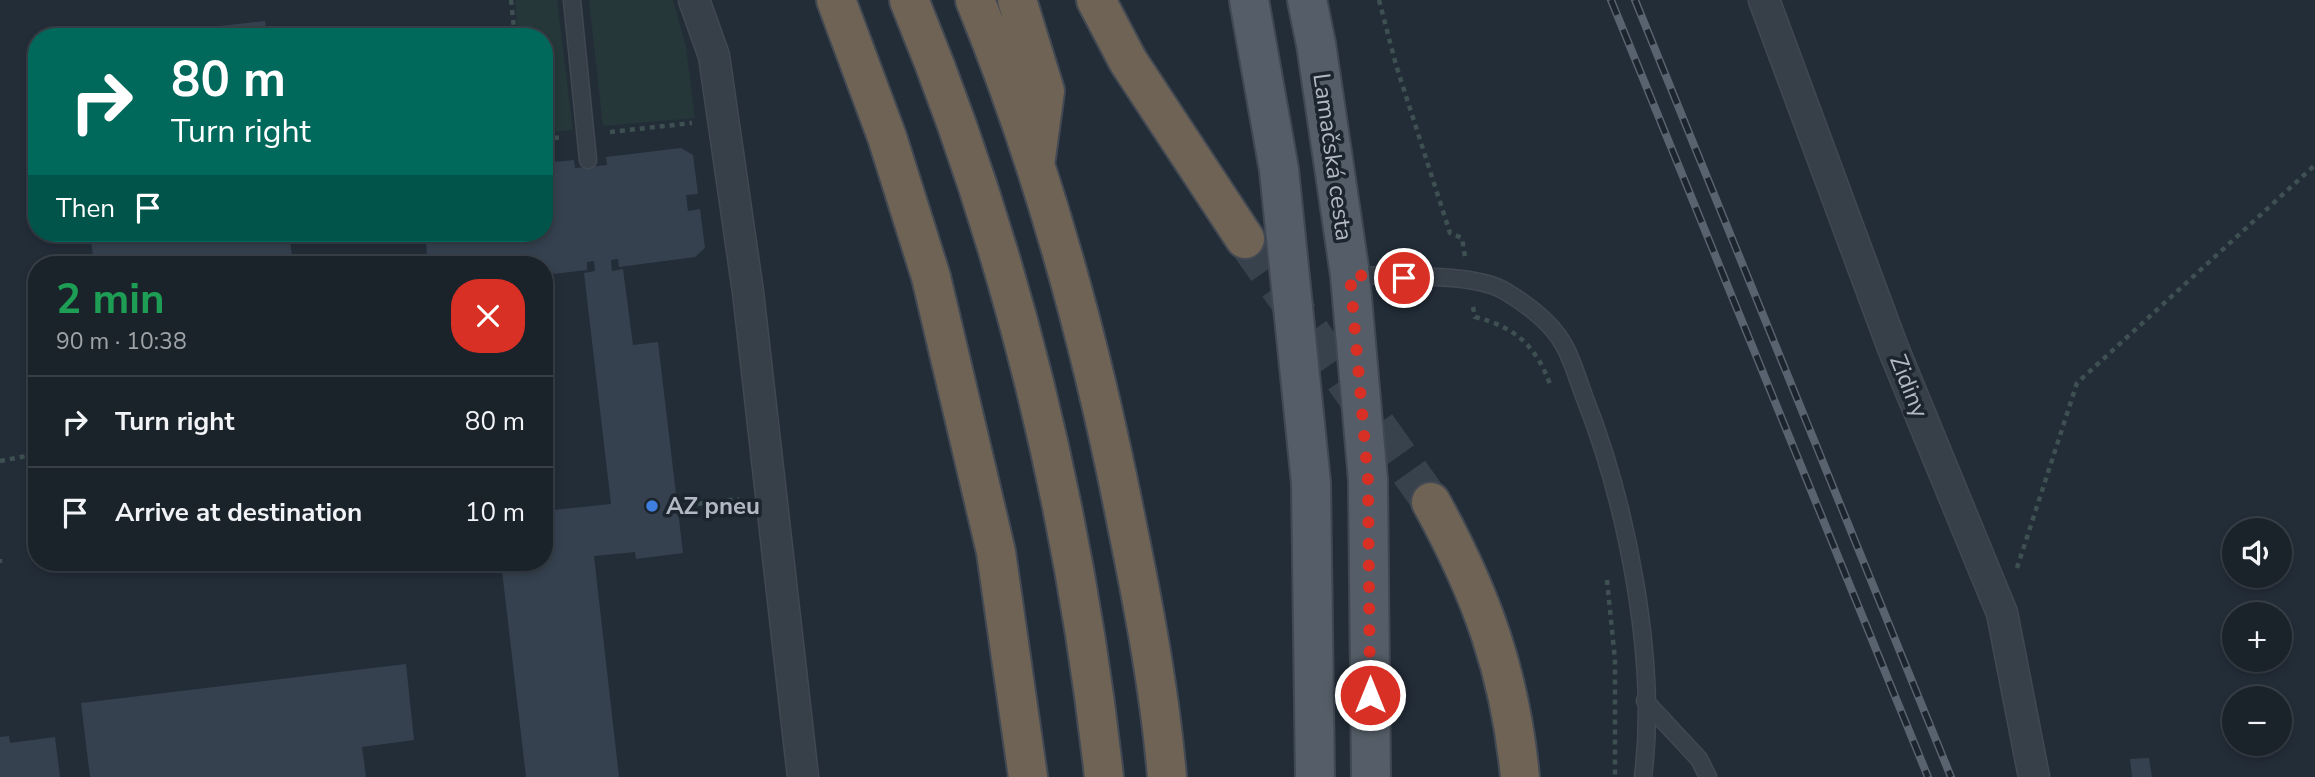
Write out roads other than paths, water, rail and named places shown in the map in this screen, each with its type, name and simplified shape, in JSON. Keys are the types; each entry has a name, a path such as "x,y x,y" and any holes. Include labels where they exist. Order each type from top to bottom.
{"highway":[{"path":"909,0 970,155 1029,366 1069,551 1104,777"},
{"path":"975,0 1036,164 1093,369 1143,605 1167,777"},
{"path":"1017,0 1045,90 1036,164"},
{"path":"1096,0 1128,61 1245,239"},
{"path":"837,1 887,137 931,277 996,552 1028,777"},
{"path":"1431,502 1472,578 1495,645 1515,732 1520,777"}],"main road":[{"path":"1249,0 1279,170 1311,483 1315,777"},
{"name":"Lamačská cesta","path":"1307,0 1350,275 1368,480 1371,777"}],"street":[{"path":"694,0 714,56 747,279 803,777"},
{"name":"Zidiny","path":"1764,0 1893,348 2002,613 2034,777"}],"lane":[{"path":"572,0 588,160"},
{"path":"1350,275 1468,280 1499,288 1540,315 1565,346 1598,432 1626,535 1640,614 1645,701 1643,777"},
{"path":"1645,701 1699,759 1708,777"}],"tunnel":[{"path":"1245,239 1431,502"}],"railway":[{"path":"1611,0 1928,777"},
{"path":"1635,0 1951,777"}],"place":[{"name":"AZ pneu","path":"652,506"}]}
